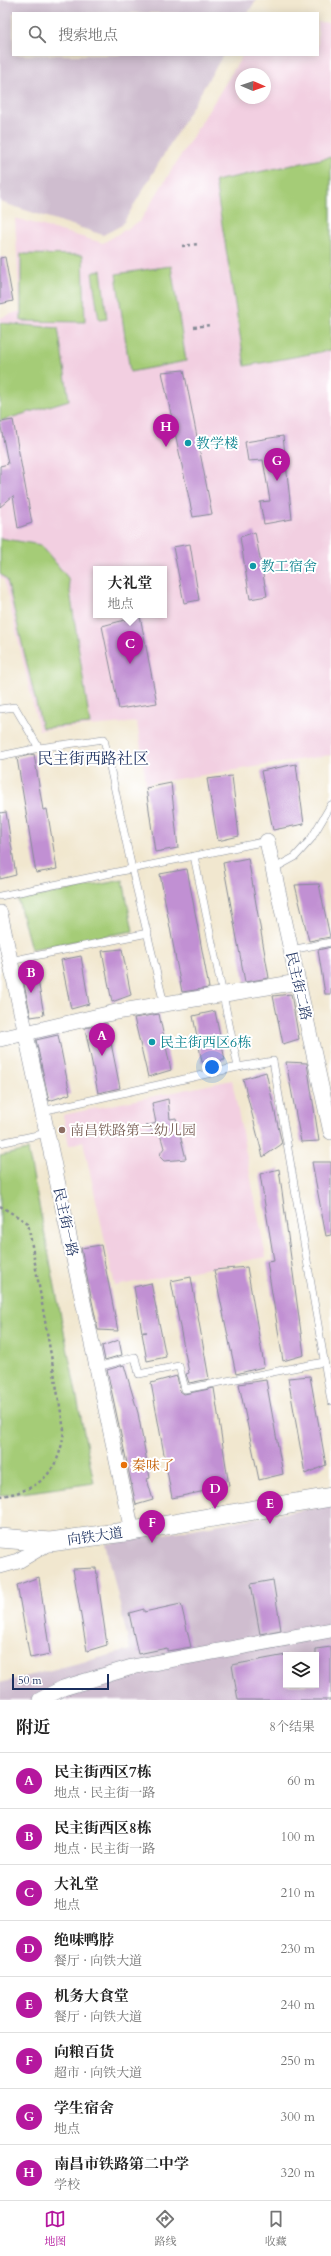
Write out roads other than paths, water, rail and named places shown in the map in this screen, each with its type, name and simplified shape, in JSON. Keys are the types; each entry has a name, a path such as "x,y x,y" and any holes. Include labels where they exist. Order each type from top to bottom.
{"street":[{"name":"民主街二路","path":"267,841 298,982 327,1091 331,1132"},
{"name":"民主街一路","path":"0,913 132,1530"},
{"path":"0,1039 116,1012 298,982"},
{"name":"向铁大道","path":"0,1538 50,1542 331,1497"},
{"path":"0,1566 18,1561 50,1542"},
{"path":"40,1700 63,1688 132,1667 331,1630"}],"lane":[{"path":"0,709 15,707 39,748"},
{"path":"0,756 39,748 104,739 132,869 164,1004"},
{"path":"273,869 295,857 311,839 331,804"},
{"path":"0,896 267,841"},
{"path":"194,856 238,1067"},
{"path":"10,961 148,934"},
{"path":"291,950 331,942"},
{"path":"42,1111 238,1067 274,1061 331,1401"},
{"path":"0,1143 47,1132"},
{"path":"97,1367 135,1357 139,1374 179,1366 185,1389 324,1362"}],"place":[{"name":"教学楼","path":"188,443"},
{"name":"南昌市铁路第二中学","path":"166,447"},
{"name":"学生宿舍","path":"277,481"},
{"name":"教工宿舍","path":"253,566"},
{"name":"大礼堂","path":"130,664"},
{"name":"民主街西区8栋","path":"31,993"},
{"name":"民主街西区6栋","path":"152,1042"},
{"name":"民主街西区7栋","path":"102,1056"},
{"name":"南昌铁路第二幼儿园","path":"62,1130"},
{"name":"秦味了","path":"124,1465"},
{"name":"绝味鸭脖","path":"215,1509"},
{"name":"机务大食堂","path":"270,1524"},
{"name":"向粮百货","path":"152,1543"}],"district":[{"name":"民主街西路社区","path":"93,758"}]}
